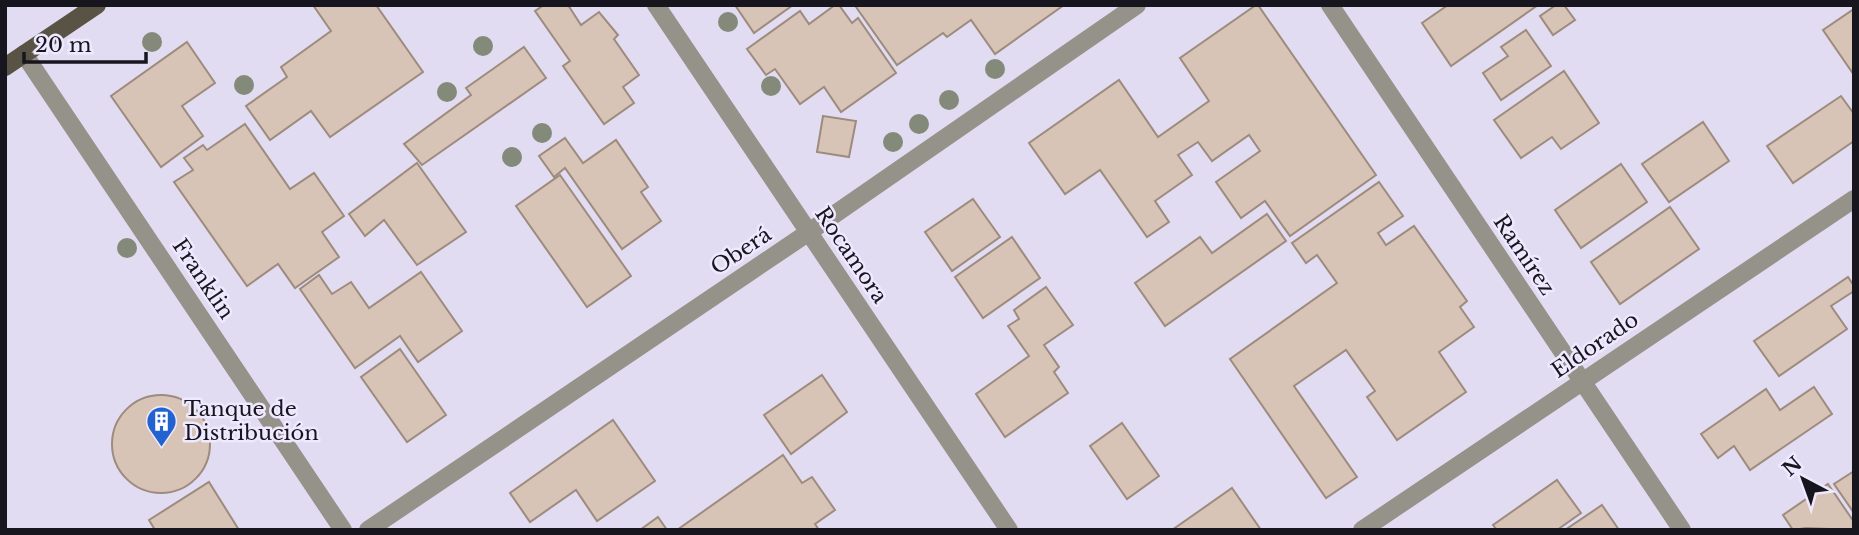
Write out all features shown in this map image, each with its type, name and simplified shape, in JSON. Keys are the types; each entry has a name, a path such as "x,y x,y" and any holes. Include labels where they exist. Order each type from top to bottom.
{"main road":[{"path":"5,67 97,5"}],"street":[{"name":"Rocamora","path":"656,5 1009,530"},
{"name":"Oberá","path":"368,530 809,232 1137,5"},
{"name":"Ramírez","path":"1330,5 1682,530"},
{"name":"Franklin","path":"24,54 343,530"},
{"name":"Eldorado","path":"1362,530 1854,199"}],"building":[{"path":"313,5 376,5 423,72 330,137 311,111 270,140 246,106 287,77 281,67 331,31"},
{"path":"544,5 568,5 581,25 599,12 618,35 614,39 639,75 623,87 634,103 604,124 563,66 570,61 535,11"},
{"path":"735,5 793,5 754,33"},
{"path":"835,5 839,5 852,23 858,18 896,73 841,112 824,87 800,104 775,69 766,75 747,49 800,11 809,24"},
{"path":"857,5 1064,5 995,54 971,20 947,37 943,33 897,65"},
{"path":"1256,5 1376,175 1290,236 1265,201 1241,218 1216,182 1260,151 1249,135 1212,161 1198,142 1178,155 1192,175 1155,201 1169,222 1147,237 1100,170 1065,194 1029,143 1119,80 1158,137 1209,101 1180,58"},
{"path":"1448,5 1538,5 1451,66 1422,23"},
{"path":"1556,5 1564,5 1575,20 1553,35 1540,16"},
{"path":"1854,9 1854,75 1823,30"},
{"path":"1526,30 1551,66 1501,100 1483,73 1508,56 1501,47"},
{"path":"187,42 215,83 182,106 203,136 161,167 111,96"},
{"path":"524,47 546,78 422,165 404,144 471,95 466,88"},
{"path":"1564,71 1599,123 1561,149 1552,137 1521,158 1494,120"},
{"path":"1841,96 1854,114 1854,141 1793,183 1767,146"},
{"path":"823,116 856,121 849,157 817,152"},
{"path":"1703,122 1729,161 1669,202 1642,164"},
{"path":"245,124 290,189 314,173 344,216 322,232 339,257 295,288 278,264 247,286 174,182 193,170 184,158 203,145 207,150"},
{"path":"565,138 583,163 616,140 648,187 641,192 661,221 622,249 565,168 554,177 539,156"},
{"path":"417,163 466,232 417,265 384,220 365,236 349,214"},
{"path":"1621,164 1647,202 1581,248 1555,210"},
{"path":"560,175 631,276 587,307 516,206"},
{"path":"1379,182 1403,216 1378,233 1386,245 1414,226 1467,301 1460,307 1474,327 1439,352 1466,392 1397,440 1367,397 1375,391 1346,350 1294,386 1357,477 1326,498 1230,359 1337,283 1317,255 1306,263 1292,243"},
{"path":"973,199 1000,237 952,271 925,232"},
{"path":"1670,207 1699,249 1620,304 1591,262"},
{"path":"1267,214 1286,241 1165,326 1135,283 1200,237 1212,253"},
{"path":"1012,237 1040,278 983,318 955,277"},
{"path":"421,272 462,331 418,362 400,336 355,368 300,289 319,275 332,294 351,282 369,308"},
{"path":"1848,277 1854,291 1831,306 1847,329 1779,376 1754,341"},
{"path":"1046,287 1073,325 1044,345 1059,367 1054,372 1068,393 1005,437 976,394 1029,356 1008,326 1019,319 1014,310"},
{"path":"400,349 446,415 407,442 361,377"},
{"path":"822,375 847,412 791,454 764,415"},
{"path":"1814,387 1832,414 1750,470 1734,446 1718,458 1701,434 1766,389 1780,410"},
{"name":"Tanque de Distribución","path":"161,395 188,403 202,417 210,444 202,471 188,485 161,493 134,485 120,471 112,444 120,417 134,403"},
{"path":"613,420 655,481 597,521 576,490 530,522 510,493"},
{"path":"1122,423 1159,476 1127,499 1090,446"},
{"path":"783,455 802,483 812,477 835,510 815,524 819,530 677,530"},
{"path":"1854,471 1854,513 1834,484"},
{"path":"1557,480 1581,513 1557,530 1497,530 1493,525"},
{"path":"209,482 239,530 155,530 149,520"},
{"path":"1828,484 1854,522 1854,530 1793,530 1783,515"},
{"path":"1232,488 1261,530 1172,530"},
{"path":"1602,505 1619,530 1565,530"},
{"path":"658,517 667,530 640,530"}],"place":[{"name":"Tanque de Distribución","path":"161,448"}]}
